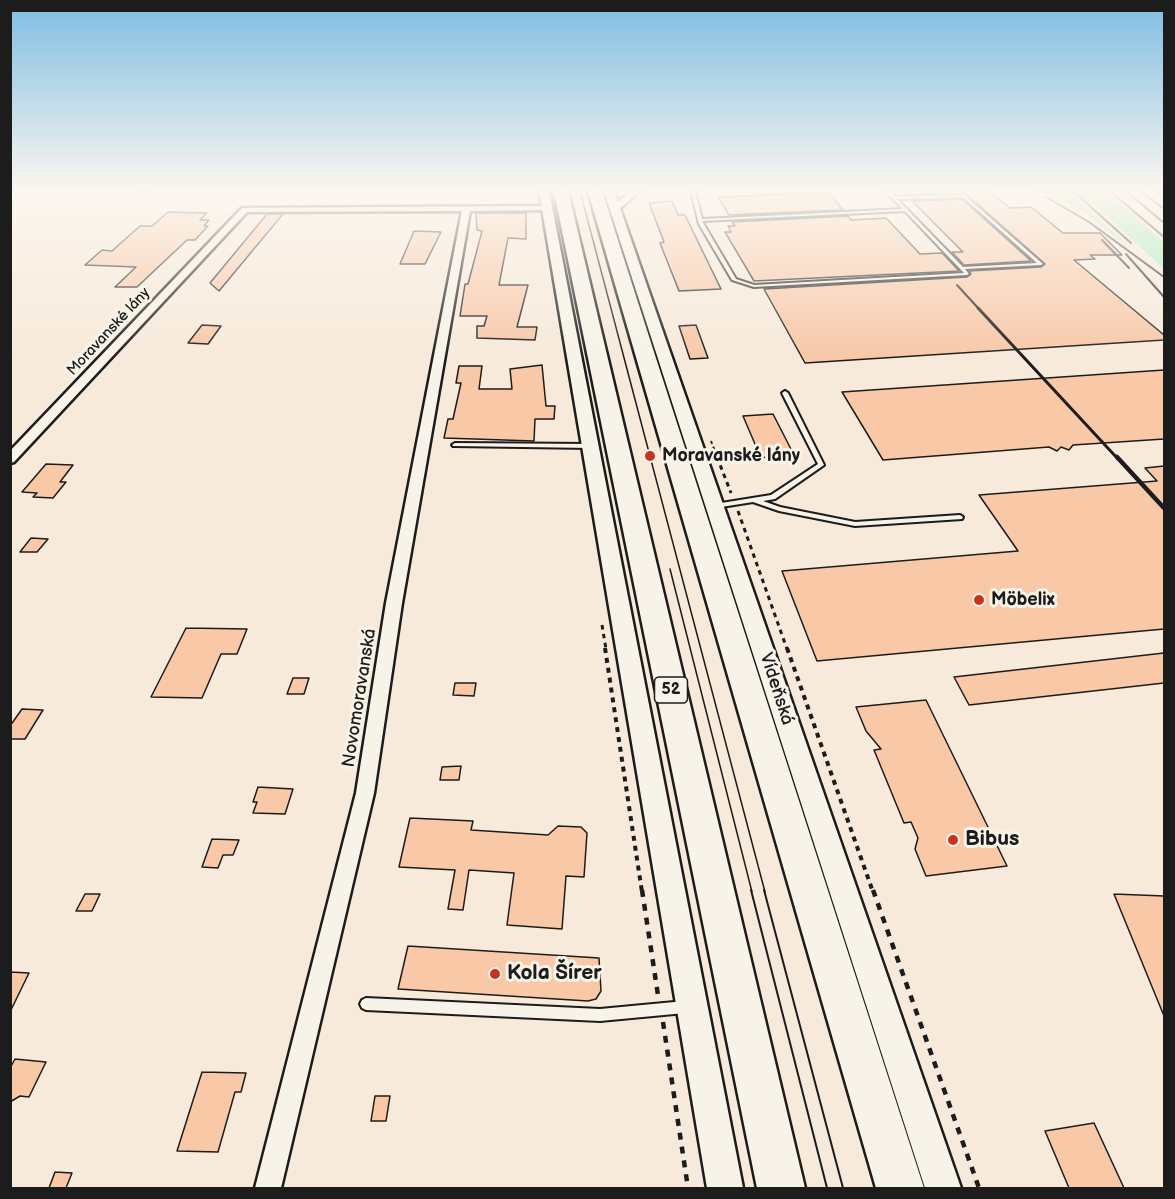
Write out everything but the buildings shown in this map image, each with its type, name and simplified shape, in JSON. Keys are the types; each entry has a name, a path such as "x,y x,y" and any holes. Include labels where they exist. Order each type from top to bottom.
{"highway":[{"name":"52","path":"563,247 781,1188"},
{"name":"Vídeňská","path":"621,247 900,1188"},
{"path":"816,907 919,1188"}],"street":[{"name":"Moravanské lány","path":"10,459 210,247"},
{"name":"Novomoravanská","path":"268,1188 365,793 394,603 459,247"},
{"path":"559,247 591,446 725,1188"},
{"name":"Vídeňská","path":"624,247 715,506 943,1188"}],"lane":[{"path":"715,247 734,280 754,286 967,274 942,247"},
{"path":"962,268 1041,264 1022,247"},
{"path":"715,506 773,497 821,465 785,393"},
{"path":"455,445 591,446"},
{"path":"756,501 779,509 855,524 960,517"},
{"path":"366,1004 600,1015 692,1007"}],"path":[{"path":"772,604 979,1188"},
{"path":"602,623 688,1188"}],"green space":[{"path":"1140,247 1164,247 1164,269"}],"tram line":[{"path":"595,247 765,892"},
{"path":"670,569 752,892"},
{"path":"751,890 827,1188"},
{"path":"764,890 843,1188"}],"railway":[{"path":"1109,247 1129,268"},
{"path":"1123,247 1164,277"},
{"path":"1126,254 1164,297"},
{"path":"957,285 979,309"},
{"path":"978,308 1118,459"},
{"path":"1117,457 1164,508"}],"place":[{"name":"Moravanské lány","path":"650,456"},
{"name":"Möbelix","path":"979,600"},
{"name":"Bibus","path":"953,840"},
{"name":"Kola Šírer","path":"495,974"}]}
